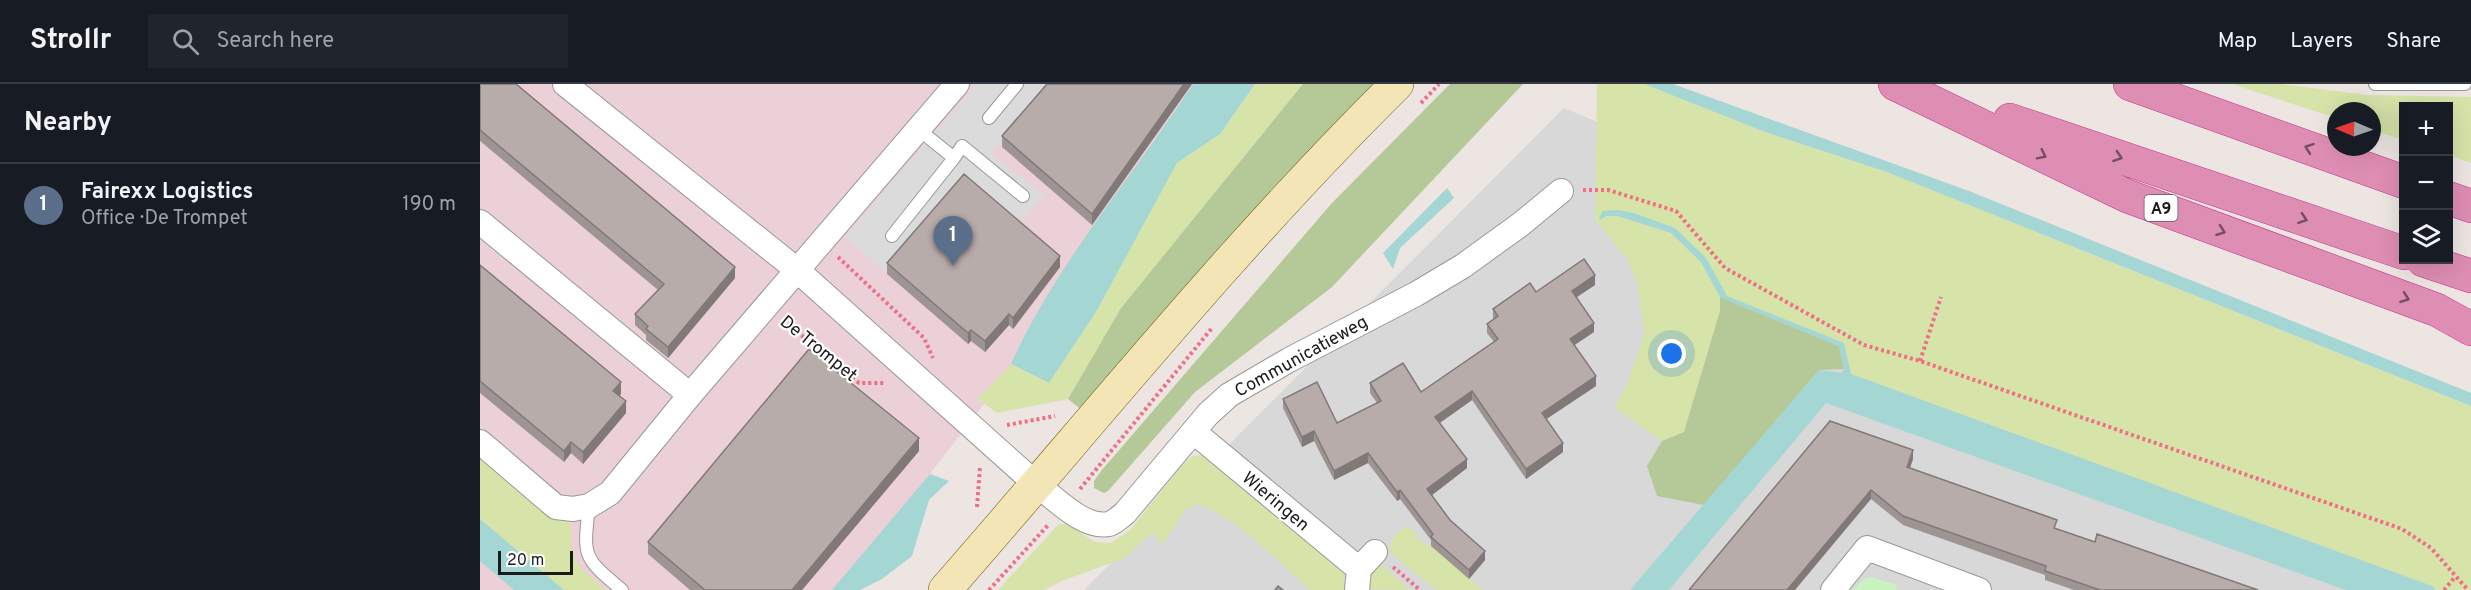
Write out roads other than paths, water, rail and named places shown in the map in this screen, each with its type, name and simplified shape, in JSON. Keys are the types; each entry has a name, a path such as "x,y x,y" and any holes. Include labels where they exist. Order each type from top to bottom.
{"highway":[{"name":"A9","path":"1895,84 2127,196 2437,310 2471,329"},
{"name":"A9","path":"1904,84 2399,252"},
{"path":"2130,84 2399,181"},
{"path":"2453,200 2471,206"},
{"path":"2435,264 2471,276"}],"street":[{"path":"565,84 797,270 1037,485"},
{"name":"De Trompet","path":"589,506 610,493 690,395 957,84"},
{"path":"945,590 1189,308 1313,170 1406,96"},
{"name":"Communicatieweg","path":"1037,485 1073,497 1087,521 1099,525 1112,524 1125,513 1208,414 1229,395 1289,360 1416,294 1462,266 1521,224 1561,191"},
{"path":"480,222 690,395"},
{"name":"Wieringen","path":"1194,432 1364,570"},
{"path":"480,442 556,507 589,506"},
{"path":"1833,590 1867,548 1979,590"}],"lane":[{"path":"989,118 1017,84"},
{"path":"2375,84 2465,84"},
{"path":"918,129 954,158"},
{"path":"892,237 962,146 1023,196"},
{"path":"589,506 585,543 591,564 622,590"}],"water":[{"path":"1193,84 1255,84 1220,134 1177,163 1096,312 1049,383 1011,364 1050,290"},
{"path":"1644,84 1673,84 1969,191 2471,393 2471,406 1884,171 1765,132"},
{"path":"1447,188 1454,198 1400,248 1393,269 1383,253"},
{"path":"1618,210 1634,213 1675,228 1706,258 1727,296 1844,343 1851,374 2432,586 2436,590 2346,590 1826,403 1669,590 1630,590 1819,370 1842,373 1844,369 1839,346 1720,297 1701,262 1671,233 1618,216 1606,216 1600,220 1599,218 1603,211"},
{"path":"930,474 949,481 929,500 912,556 882,579 860,590 832,590"},
{"path":"480,519 564,590 514,590 480,561"}],"place":[{"name":"Fairexx Logistics","path":"953,266"}]}
